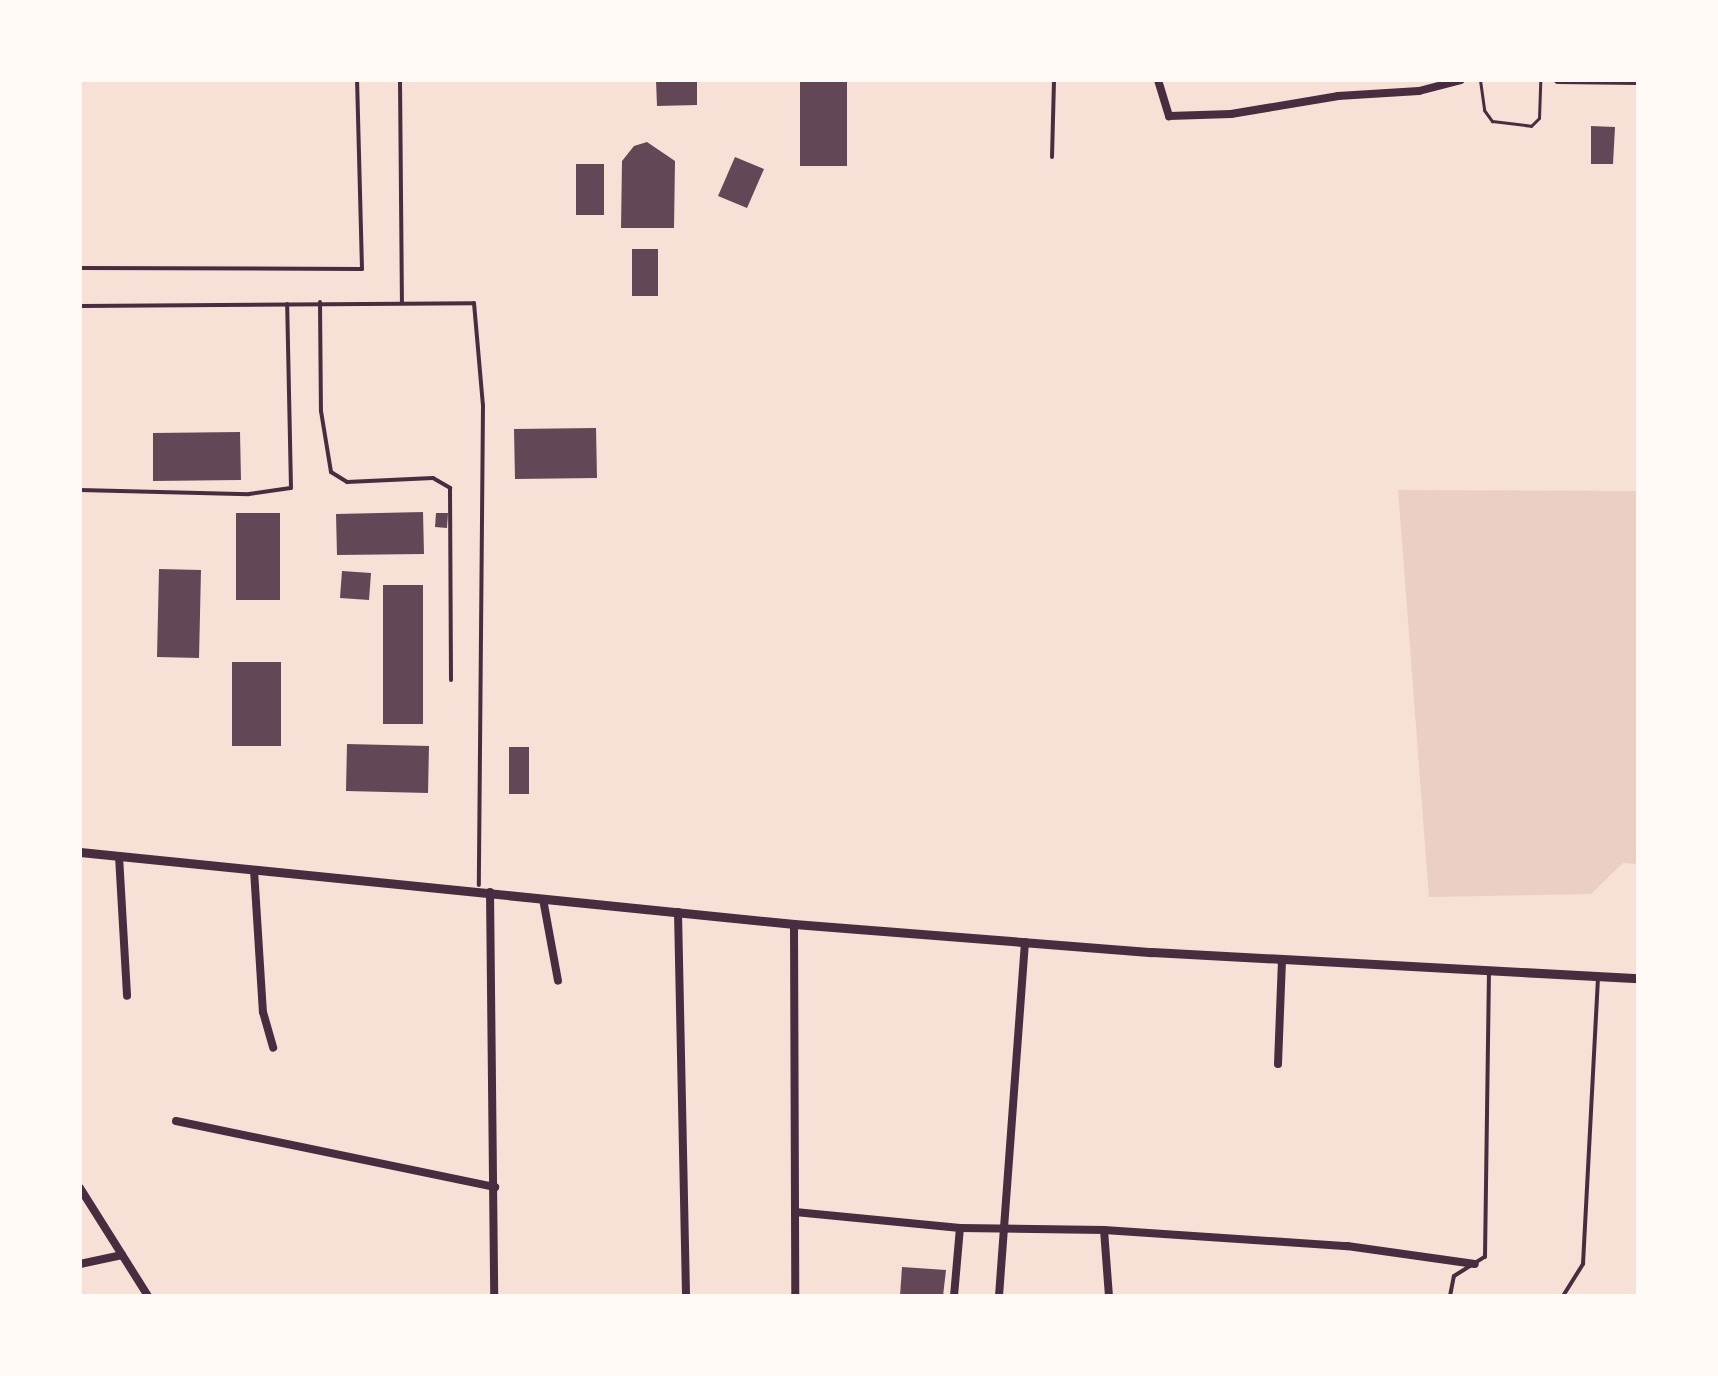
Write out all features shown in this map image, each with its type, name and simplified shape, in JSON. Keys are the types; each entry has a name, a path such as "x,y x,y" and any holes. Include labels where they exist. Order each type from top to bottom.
{"street":[{"path":"1158,80 1169,116 1231,114 1338,96 1419,91 1461,80"},
{"path":"1558,80 1638,81"},
{"path":"80,852 794,924 1282,959 1638,978"},
{"path":"119,856 127,996"},
{"path":"254,870 263,1012 273,1048"},
{"path":"490,892 494,1296"},
{"path":"543,899 558,981"},
{"path":"678,912 686,1296"},
{"path":"794,924 795,1296"},
{"path":"999,1296 1007,1229 1025,942"},
{"path":"1278,1064 1282,959"},
{"path":"176,1121 495,1187"},
{"path":"80,1188 148,1296"},
{"path":"795,1212 960,1228 1104,1230 1347,1246 1475,1264"},
{"path":"954,1296 960,1228"},
{"path":"1104,1230 1109,1296"},
{"path":"80,1264 122,1255"}],"lane":[{"path":"80,268 362,269 357,80"},
{"path":"400,80 402,302"},
{"path":"1052,157 1054,80"},
{"path":"320,302 321,411 331,472 347,482 433,478 450,488 451,680"},
{"path":"80,306 474,303 483,405 479,885"},
{"path":"80,490 249,494 291,488 287,304"},
{"path":"1450,1296 1454,1276 1485,1257 1489,970"},
{"path":"1563,1296 1583,1264 1598,975"}],"path":[{"path":"1480,80 1484,110 1492,121 1531,126 1539,118 1540,80"}],"shaded area":[{"path":"1398,490 1638,491 1638,864 1623,863 1591,894 1429,897"}],"building":[{"path":"656,80 697,80 697,105 657,106"},
{"path":"800,80 847,80 847,166 800,166"},
{"path":"1591,126 1615,127 1613,164 1591,164"},
{"path":"647,142 675,161 674,228 621,228 622,161 634,146"},
{"path":"735,157 764,169 747,208 718,196"},
{"path":"576,164 604,164 604,215 576,215"},
{"path":"632,249 658,249 658,296 632,296"},
{"path":"596,428 597,478 515,479 514,429"},
{"path":"240,432 241,480 153,481 153,433"},
{"path":"423,512 424,554 337,555 336,514"},
{"path":"236,513 280,513 280,600 236,600"},
{"path":"436,513 448,513 447,528 435,527"},
{"path":"159,569 201,570 199,658 157,657"},
{"path":"342,571 371,573 369,600 340,598"},
{"path":"383,585 423,585 423,724 383,724"},
{"path":"232,662 281,662 281,746 232,746"},
{"path":"347,744 429,746 428,793 346,791"},
{"path":"509,747 529,747 529,794 509,794"},
{"path":"902,1267 946,1270 943,1296 900,1296"}]}
